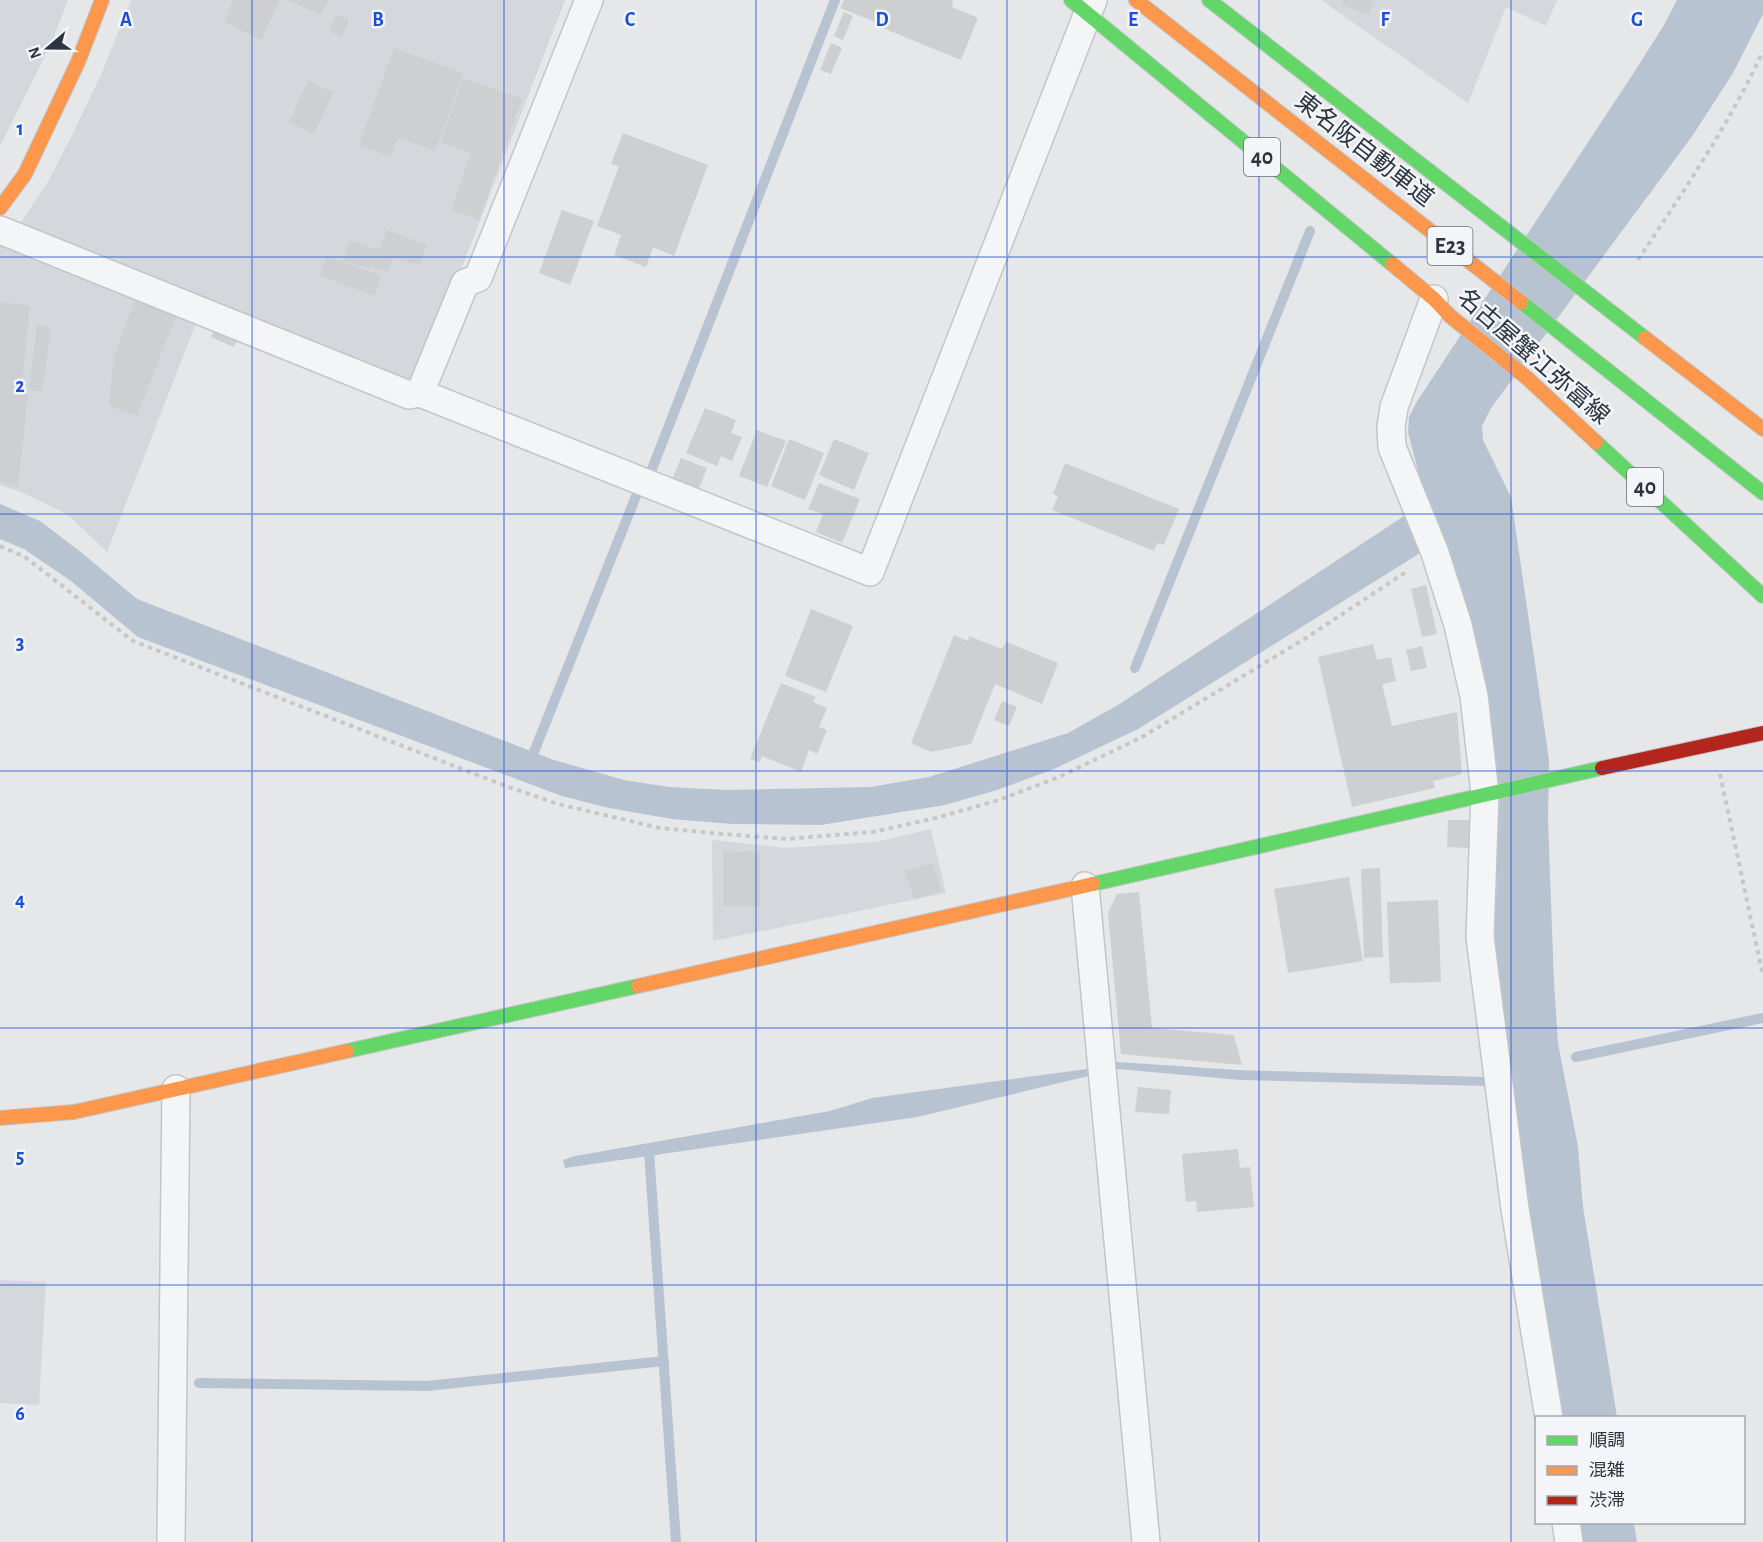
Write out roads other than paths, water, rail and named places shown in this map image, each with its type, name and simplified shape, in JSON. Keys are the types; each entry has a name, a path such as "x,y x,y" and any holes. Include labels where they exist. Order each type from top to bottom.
{"main road":[{"path":"0,208 26,174 78,62 102,0"},
{"name":"東名阪自動車道","path":"1136,0 1703,445 1759,498"},
{"name":"東名阪自動車道","path":"1209,0 1512,237 1763,429"},
{"name":"名古屋蟹江弥富線","path":"1084,4 1527,378 1763,596"},
{"path":"0,1118 74,1112 1085,886 1485,793 1763,733"}],"street":[{"path":"420,393 465,283 477,278 589,0"},
{"path":"0,230 409,395 420,393 870,572 1084,4"},
{"path":"1442,307 1394,406 1391,427 1392,447 1434,551 1458,625 1474,696 1485,793 1480,937 1515,1209 1549,1416"},
{"path":"1085,886 1146,1542"},
{"path":"171,1542 176,1089"},
{"path":"1566,1524 1569,1542"}],"water":[{"path":"1677,0 1763,0 1763,14 1733,73 1693,135 1491,408 1482,426 1483,440 1511,497 1549,760 1548,820 1558,1043 1578,1147 1583,1207 1617,1416 1560,1416 1507,1053 1494,938 1494,870 1500,799 1439,536 1417,555 1138,729 1054,769 997,790 945,805 821,825 732,824 672,819 609,808 562,796 138,637 71,581 24,549 0,539 0,504 40,521 137,599 554,760 624,780 669,787 726,790 870,787 929,777 1068,733 1118,705 1404,516 1423,490 1408,432 1409,417 1416,403 1664,25"},
{"path":"1118,1062 1236,1070 1485,1077 1487,1086 1240,1080 1118,1069 917,1117 565,1168 563,1160 830,1111 872,1098 1087,1069"},
{"path":"1576,1524 1634,1524 1637,1542 1580,1542"}],"waterway":[{"path":"650,474 835,0"},
{"path":"1135,668 1310,231"},
{"path":"534,752 638,491"},
{"path":"1576,1057 1763,1018"},
{"path":"656,1150 649,1151 676,1542"},
{"path":"199,1383 427,1386 664,1361"}]}
